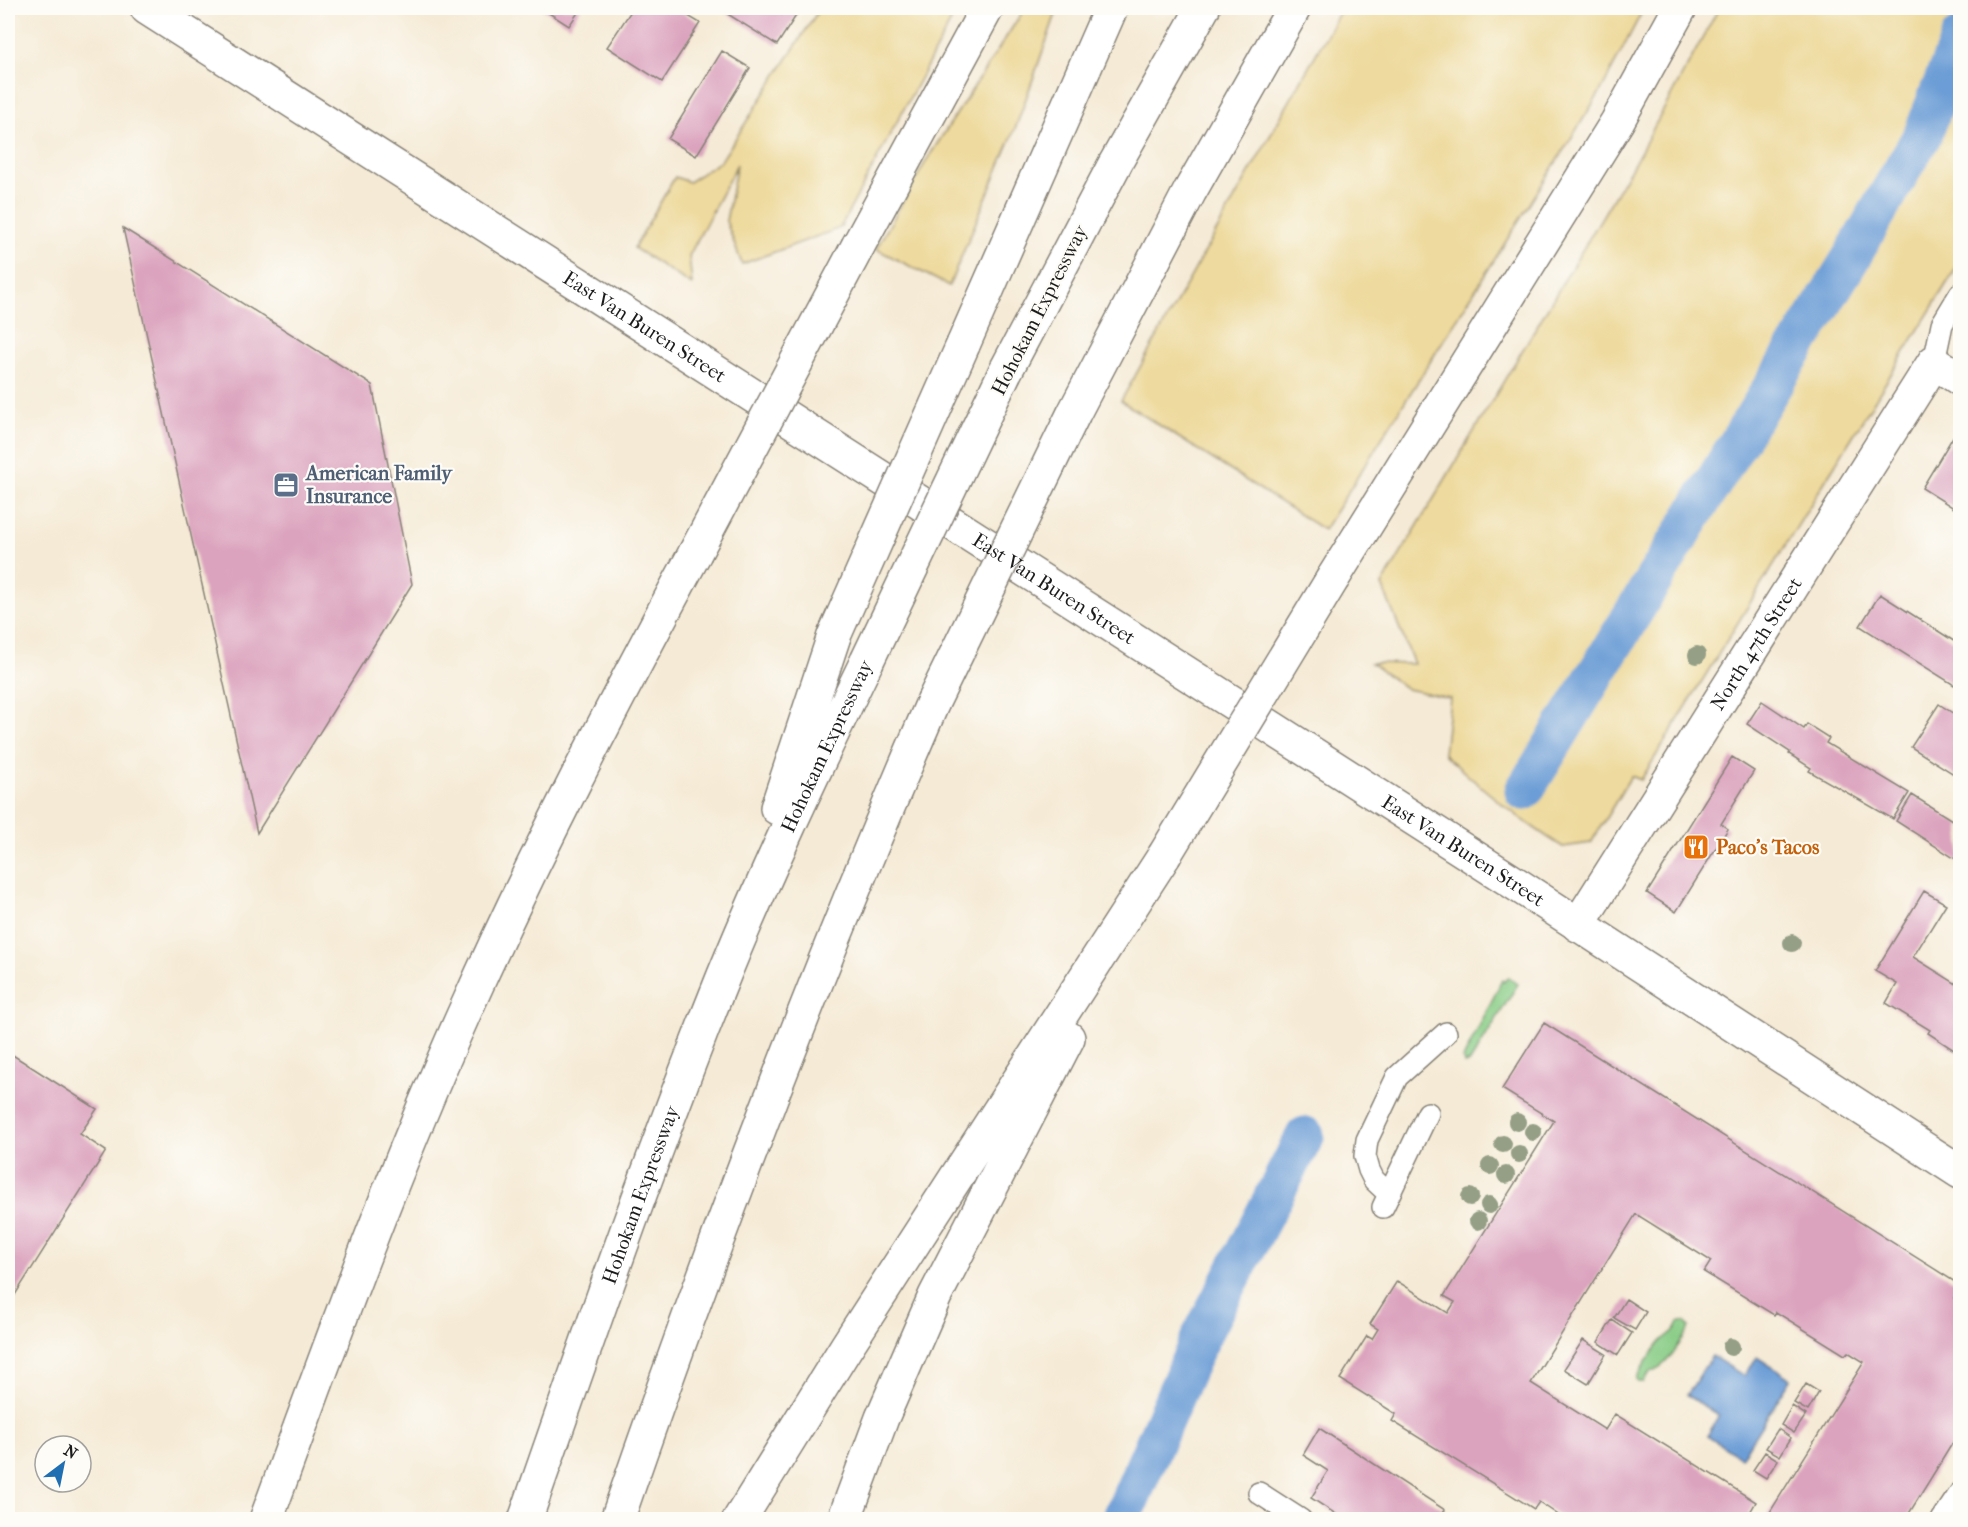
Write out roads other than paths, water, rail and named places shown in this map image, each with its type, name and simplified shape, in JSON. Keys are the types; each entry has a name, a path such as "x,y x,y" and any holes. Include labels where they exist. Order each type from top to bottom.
{"main road":[{"name":"East Van Buren Street","path":"147,8 1437,836 1516,884 1960,1172"},
{"path":"266,1520 377,1225 465,1011 566,797 987,8"},
{"path":"717,993 834,636 1111,8"},
{"name":"Hohokam Expressway","path":"525,1520 654,1154 717,993 773,862 1005,372 1116,162 1203,8"},
{"path":"617,1520 685,1323 781,1067 933,702 1074,413 1190,191 1294,8"},
{"path":"739,1520 853,1336 1164,856 1333,578 1617,122 1680,8"},
{"name":"North 47th Street","path":"1578,925 1947,370"},
{"path":"844,1520 891,1397 935,1296 1164,856"}],"lane":[{"path":"1947,370 1942,324 1960,294"},
{"path":"1428,1113 1386,1200 1369,1170 1365,1156 1367,1140 1397,1077 1446,1033"},
{"path":"1259,1493 1301,1520"},
{"path":"1942,1520 1960,1493"}],"water":[{"path":"1712,1356 1744,1376 1757,1357 1791,1379 1741,1458 1707,1436 1719,1416 1687,1395"}],"waterway":[{"path":"1524,791 1851,258 1923,134 1960,37"},
{"path":"1121,1520 1200,1338 1305,1136"}],"place":[{"name":"American Family Insurance","path":"286,485"},
{"name":"Paco's Tacos","path":"1696,847"}]}
